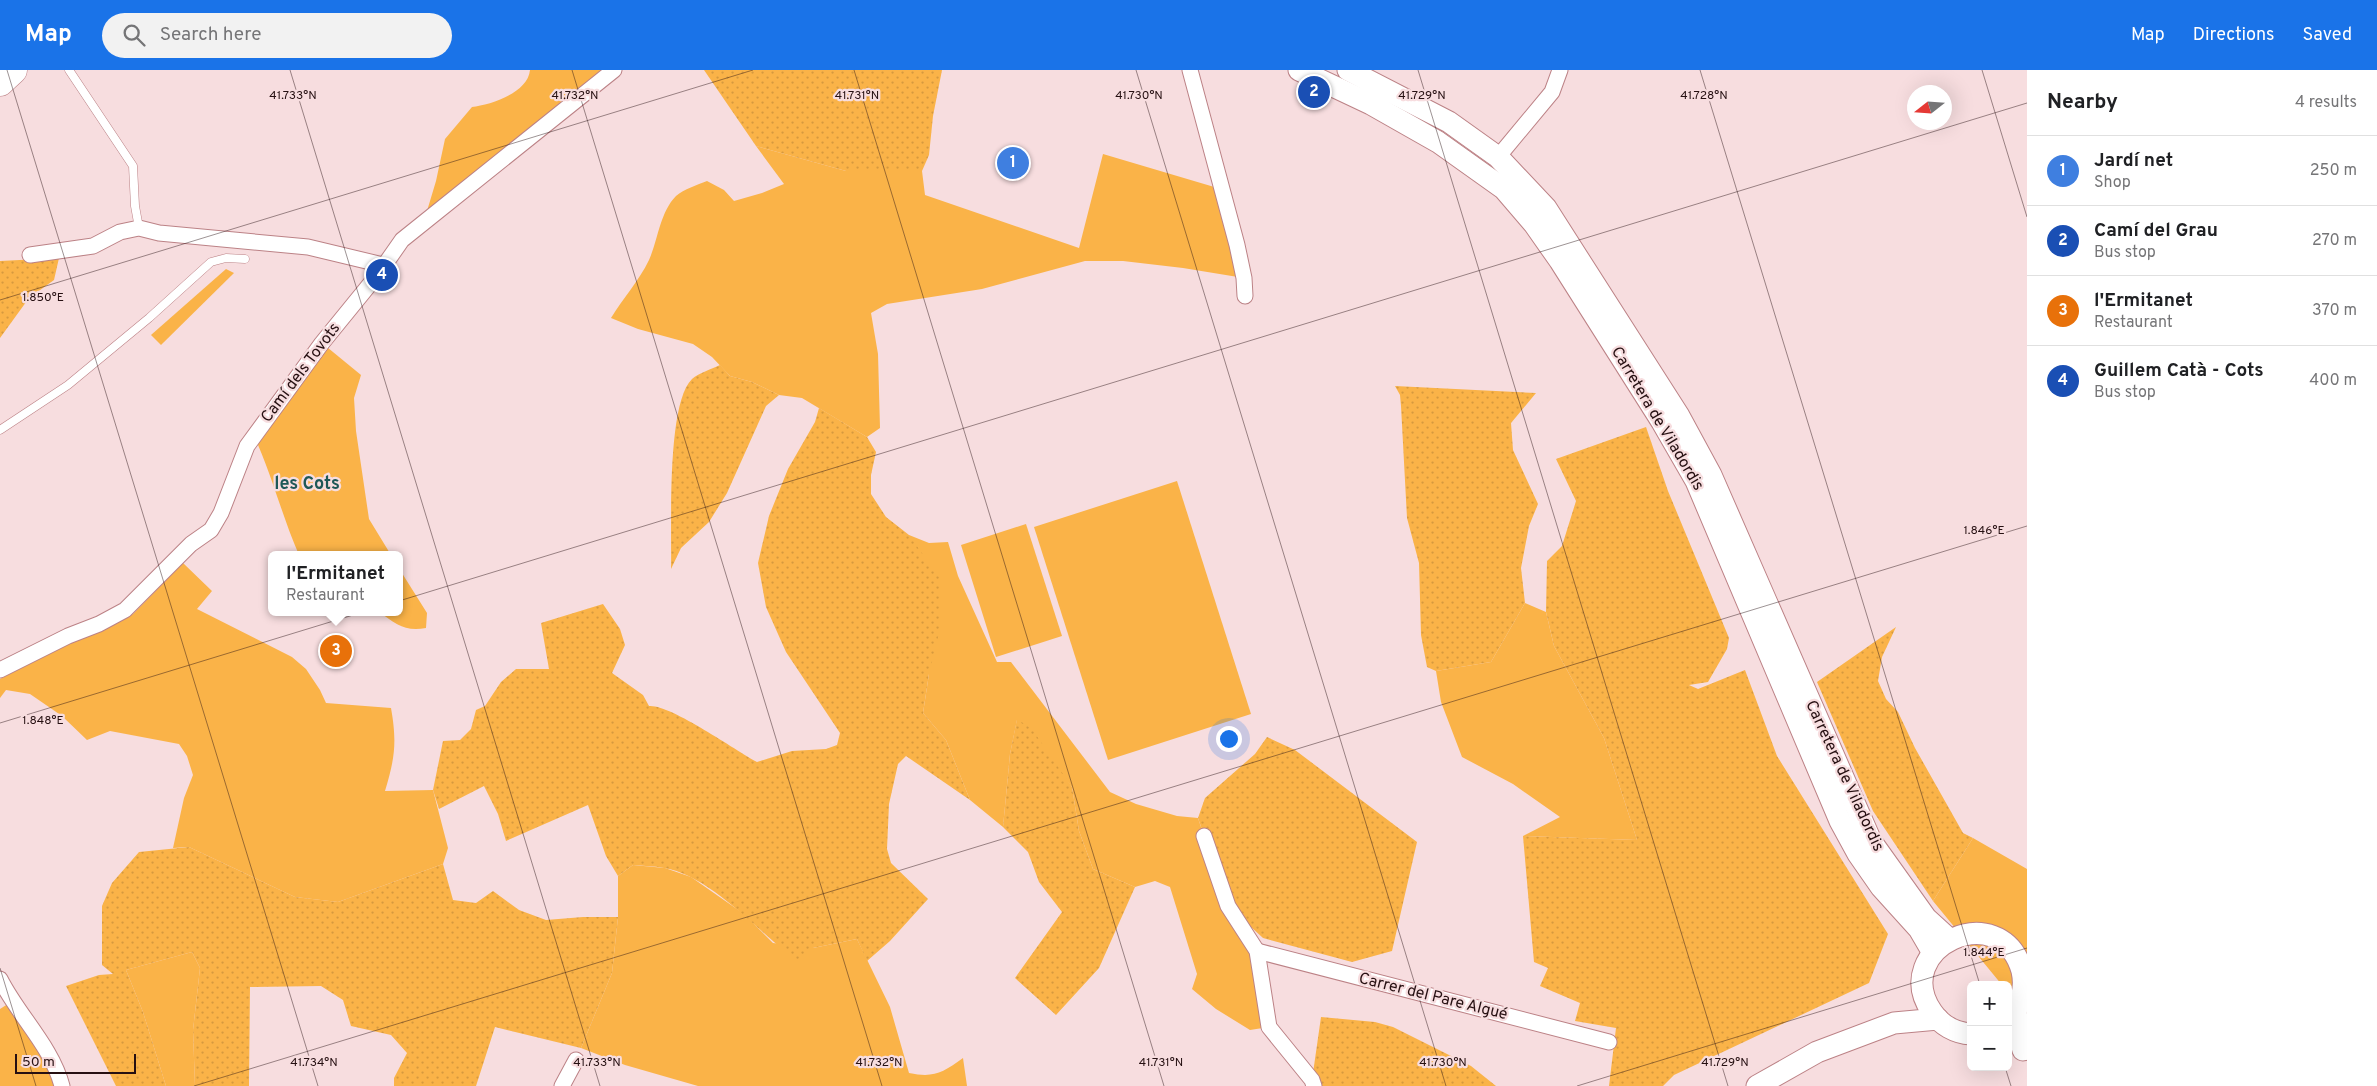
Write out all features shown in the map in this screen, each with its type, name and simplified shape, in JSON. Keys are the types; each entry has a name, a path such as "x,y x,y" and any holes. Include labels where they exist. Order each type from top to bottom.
{"highway":[{"path":"0,82 13,70"}],"street":[{"name":"Camí dels Tovots","path":"0,670 125,610 191,544 211,530 221,514 247,446 322,343 402,240 614,70"},
{"path":"1190,70 1237,245 1244,278 1245,296"},
{"name":"Carretera de Viladordis","path":"1299,70 1371,104 1438,142 1504,189 1534,224 1560,261 1662,422 1696,481 1840,820 1858,854 1881,887 1919,929 1933,953"},
{"name":"Carretera de Viladordis","path":"1348,70 1450,122 1498,157 1546,208 1679,416 1711,475 1871,841 1926,918 1949,939"},
{"path":"1498,157 1552,92 1560,70"},
{"path":"30,255 93,246 120,232 139,228 159,233 308,247 383,265"},
{"path":"1204,836 1228,906 1256,951 1269,1027 1312,1080 1314,1086"},
{"path":"1967,1033 1954,1030 1938,1019 1926,1002 1923,988 1925,970 1933,953 1949,939 1974,933 1993,938 2010,949 2024,968 2019,1004 2019,1049"},
{"name":"Carrer del Pare Algué","path":"1256,951 1609,1042"},
{"path":"0,979 11,1002 36,1033 62,1086"},
{"path":"1894,1023 1906,1014 1923,988"},
{"path":"1757,1086 1817,1052 1894,1023 1938,1019"},
{"path":"562,1086 576,1060"}],"lane":[{"path":"69,70 132,166 135,206 139,228"},
{"path":"0,430 68,386 211,262 226,258 245,259"}],"shaded area":[{"path":"530,70 614,70 424,221 436,181 445,139 472,107 488,104 516,91 528,78"},
{"path":"704,70 942,70 933,116 929,155 922,171 846,171 756,146"},
{"path":"756,146 846,171 922,171 925,195 1079,248 1103,154 1221,189 1244,278 1123,261 1085,261 982,289 887,304 871,313 878,354 880,428 867,437 802,398 779,395 752,382 730,376 712,357 693,344 638,329 611,318 645,268 666,210 676,196 687,189 707,181 724,190 734,201 784,184"},
{"path":"59,258 54,280 29,298 0,338 0,261"},
{"path":"226,269 234,273 161,345 151,335"},
{"path":"322,343 361,375 354,398 356,431 369,519 389,551 297,551 254,436"},
{"path":"720,365 730,376 752,382 779,395 766,406 727,493 709,522 681,548 671,569 672,469 678,414 684,393 692,379"},
{"path":"1395,386 1536,393 1511,423 1513,450 1538,504 1529,526 1521,568 1525,603 1491,662 1436,671 1427,667 1421,635 1419,563 1407,518 1400,395"},
{"path":"819,408 867,437 876,452 871,475 871,494 886,517 909,535 939,577 939,633 929,674 923,713 946,740 970,800 906,756 898,764 889,804 887,849 891,863 928,899 890,941 867,961 857,939 813,948 799,963 717,894 681,873 660,867 633,865 618,876 606,856 588,805 506,841 498,814 484,786 439,809 433,790 443,741 460,740 471,729 476,710 485,706 501,682 516,669 549,669 541,623 603,604 620,629 625,645 612,673 643,695 649,706 659,707 672,712 757,762 792,751 826,749 837,745 840,733 786,652 766,607 758,563 769,516 788,469 815,422"},
{"path":"1646,427 1668,491 1729,638 1727,649 1708,682 1689,685 1698,689 1745,670 1777,756 1888,934 1869,983 1674,1075 1663,1086 1609,1086 1616,1028 1575,1021 1580,1003 1540,986 1548,968 1534,962 1523,836 1637,840 1604,738 1554,646 1546,612 1547,561 1562,546 1576,501 1556,459"},
{"path":"1177,481 1251,714 1108,760 1034,527"},
{"path":"1026,524 1062,636 996,657 961,545"},
{"path":"909,535 929,543 948,542 958,576 997,662 1011,662 1110,792 1136,804 1177,816 1198,818 1204,836 1257,951 1269,1027 1250,1030 1216,1009 1192,989 1197,974 1170,887 1155,881 1135,887 1093,869 1079,831 1072,787 1017,720 1010,754 1003,827 970,800 946,740 923,713 929,674"},
{"path":"183,563 212,591 197,609 292,657 306,669 326,703 391,708 394,750 385,791 433,790 448,848 443,864 338,902 295,897 189,847 173,848 184,798 193,775 187,756 179,744 110,731 87,740 62,716 30,694 6,690 0,698 0,679 70,642 101,630 133,614"},
{"path":"403,575 427,613 426,628 406,628 385,616 403,616"},
{"path":"1525,603 1546,612 1554,646 1604,738 1637,840 1523,836 1560,817 1513,784 1462,757 1441,702 1436,671 1491,662"},
{"path":"1896,627 1882,657 1878,681 1886,699 1898,712 1915,748 1963,833 1973,838 1933,901 1873,811 1817,682"},
{"path":"1017,719 1032,729 1072,787 1079,831 1093,869 1135,887 1099,968 1056,1015 1015,978 1062,912 1039,882 1028,852 1003,827 1010,754"},
{"path":"1267,737 1295,750 1417,842 1392,951 1352,962 1263,938 1228,906 1198,818 1205,798 1255,754"},
{"path":"1973,838 2027,869 2027,1016 2012,998 2012,981 1999,981 1933,901"},
{"path":"189,847 295,897 338,902 443,864 453,900 476,903 493,891 519,910 546,920 618,917 612,973 581,1048 495,1027 476,1086 394,1086 394,1078 407,1053 391,1035 351,1026 343,1000 321,986 250,987 249,1086 195,1086 193,1030 200,968 192,952 126,970 143,1012 166,1086 116,1086 66,986 99,975 113,974 102,965 102,906 112,883 139,852"},
{"path":"633,865 665,868 691,877 744,914 773,943 813,948 857,939 890,1007 909,1073 925,1075 938,1073 963,1058 967,1086 698,1086 625,1065 581,1048 612,973 618,917 618,876"},
{"path":"192,952 200,968 193,1030 195,1086 166,1086 143,1012 126,970"},
{"path":"11,1002 62,1086 0,1086 0,1009"},
{"path":"1321,1017 1375,1022 1393,1027 1471,1066 1496,1086 1314,1086 1312,1080"}],"place":[{"name":"Camí del Grau","path":"1314,92"},
{"name":"Jardí net","path":"1013,163"},
{"name":"Guillem Catà - Cots","path":"382,275"},
{"name":"l'Ermitanet","path":"336,651"}],"district":[{"name":"les Cots","path":"307,484"}]}
